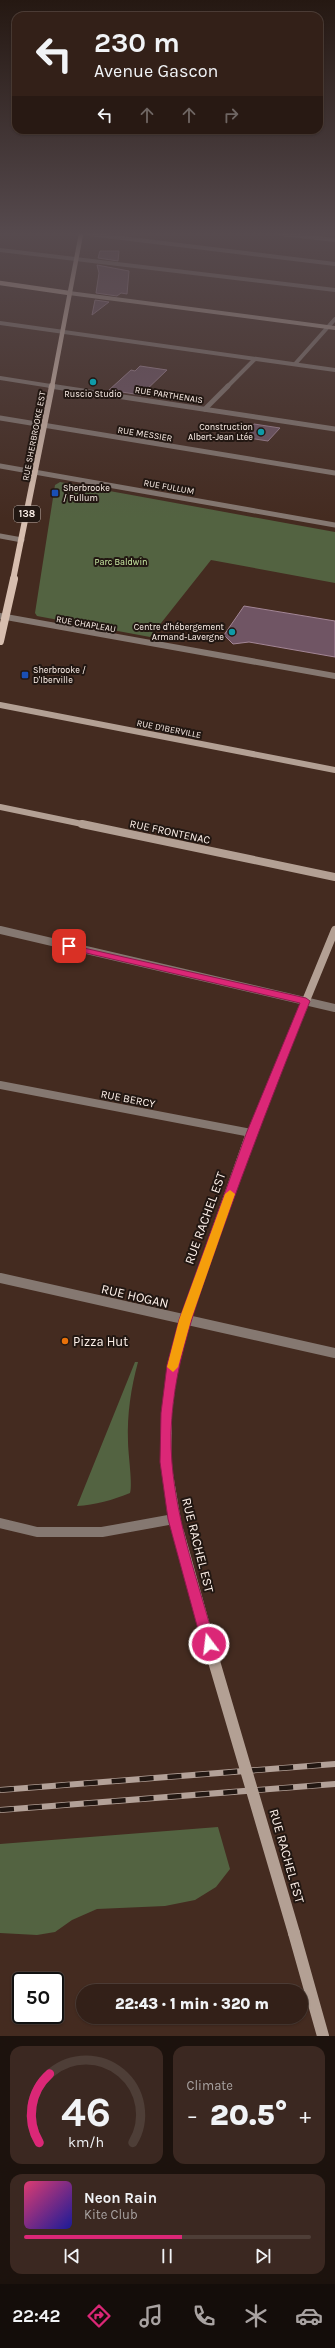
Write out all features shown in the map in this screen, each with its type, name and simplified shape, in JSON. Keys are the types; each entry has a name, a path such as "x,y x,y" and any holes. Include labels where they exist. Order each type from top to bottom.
{"main road":[{"name":"RUE SHERBROOKE EST","path":"0,641 3,617 22,540 36,472 63,329"},
{"name":"RUE D'IBERVILLE","path":"0,705 335,770"},
{"name":"RUE FRONTENAC","path":"0,807 335,877"},
{"name":"RUE RACHEL EST","path":"323,2036 174,1519 166,1462 167,1413 173,1365 185,1320 251,1134 335,930"}],"street":[{"path":"41,329 335,370"},
{"path":"295,364 326,329"},
{"path":"205,409 255,359"},
{"name":"RUE PARTHENAIS","path":"0,378 335,429"},
{"name":"RUE MESSIER","path":"0,418 335,473"},
{"name":"RUE FULLUM","path":"0,466 335,525"},
{"path":"0,536 22,540"},
{"name":"RUE CHAPLEAU","path":"3,617 335,676"},
{"path":"0,930 335,1008"},
{"name":"RUE BERCY","path":"0,1085 251,1134"},
{"name":"RUE HOGAN","path":"0,1278 335,1353"},
{"path":"0,1523 36,1532 102,1532 174,1519"}],"green space":[{"name":"Parc Baldwin","path":"60,482 335,532 335,583 211,560 150,637 37,616 35,613 55,485"},
{"path":"135,1362 138,1362 131,1391 128,1421 131,1484 130,1493 104,1502 77,1506"},
{"path":"218,1827 230,1869 216,1887 195,1900 165,1906 97,1909 72,1920 55,1932 37,1935 0,1933 0,1844"}],"building":[{"path":"140,366 167,370 141,395 109,390 131,370 135,371"},
{"name":"Construction Albert-Jean Ltée","path":"254,424 280,428 268,441 242,437"},
{"name":"Centre d'hébergement Armand-Lavergne","path":"244,606 335,621 335,657 249,642 233,644 224,635"}],"railway":[{"path":"0,1790 335,1764"},
{"path":"0,1810 335,1784"}],"slow traffic":[{"path":"173,1367 185,1320 230,1194"}],"place":[{"name":"Ruscio Studio","path":"93,382"},
{"name":"Construction Albert-Jean Ltée","path":"261,432"},
{"name":"Sherbrooke / Fullum","path":"55,493"},
{"name":"Centre d'hébergement Armand-Lavergne","path":"232,632"},
{"name":"Sherbrooke / D'Iberville","path":"25,675"},
{"name":"Pizza Hut","path":"65,1341"}],"route":[{"path":"69,946 306,1001 251,1134 185,1320 173,1365 167,1413 166,1462 174,1519 209,1644"}]}
